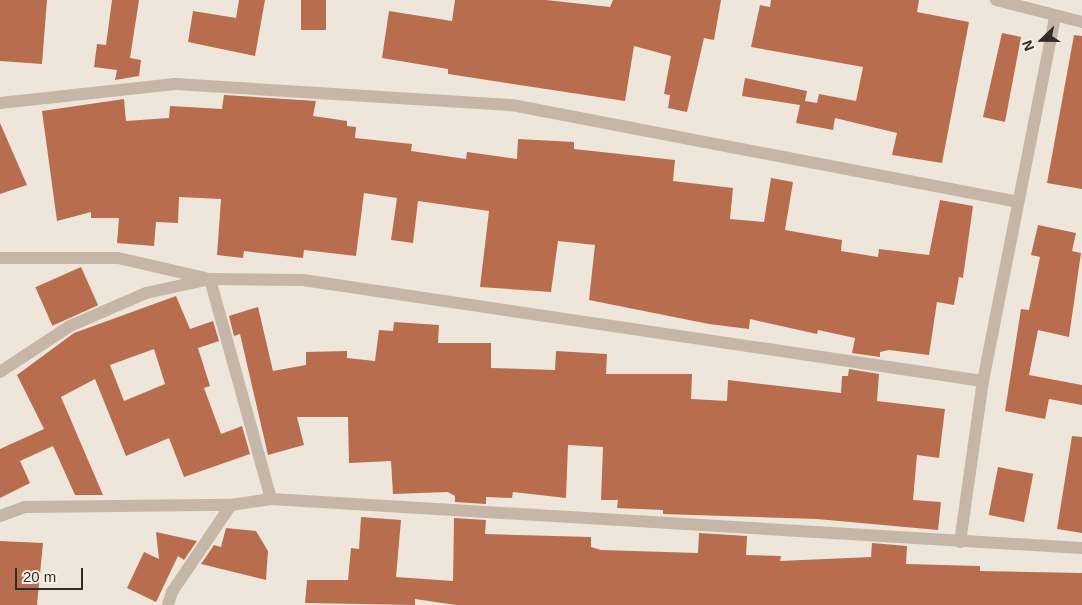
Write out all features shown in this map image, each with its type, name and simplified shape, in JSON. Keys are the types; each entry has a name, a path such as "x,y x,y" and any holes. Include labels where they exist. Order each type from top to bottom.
{"street":[{"path":"996,0 1082,22"},
{"path":"960,542 983,381 1055,16"},
{"path":"0,103 175,84 512,105 1018,202"},
{"path":"0,258 118,258 210,279 303,280 983,381"},
{"path":"0,372 70,326 129,300 210,279"},
{"path":"210,279 272,499"},
{"path":"0,516 25,507 231,504 272,499 1082,548"},
{"path":"168,605 172,592 231,504"}],"building":[{"path":"0,0 47,0 42,64 0,61"},
{"path":"112,0 139,0 130,58 141,60 139,76 115,80 117,70 94,67 97,44 106,45"},
{"path":"239,0 265,0 255,56 188,42 193,11 236,18"},
{"path":"301,0 326,0 326,30 301,30"},
{"path":"455,0 546,0 610,7 613,0 721,0 714,40 704,38 687,112 668,108 670,95 664,94 671,56 634,46 625,101 448,74 448,69 382,58 389,11 452,21"},
{"path":"771,0 919,0 917,12 969,22 942,163 892,155 897,133 835,118 833,130 796,123 800,105 742,96 745,78 807,91 805,101 817,103 819,94 856,101 863,67 751,47 760,5 770,7"},
{"path":"1002,33 1021,37 1005,122 983,117"},
{"path":"1074,35 1082,36 1082,189 1047,183"},
{"path":"224,95 316,101 313,116 347,121 347,126 356,127 355,138 412,144 411,151 466,159 467,152 517,159 518,139 574,142 574,149 675,160 673,181 733,188 730,219 764,222 771,178 793,182 785,230 842,240 841,251 878,257 879,249 929,255 940,200 973,206 963,278 959,277 954,305 937,302 929,355 889,350 880,352 880,357 852,353 855,338 818,330 817,334 750,319 749,329 709,324 589,300 595,245 558,241 551,292 480,287 489,211 418,201 413,243 391,240 397,198 364,193 356,256 304,250 303,258 244,251 243,258 217,255 221,199 179,197 178,223 156,222 154,246 117,243 119,218 91,218 91,212 57,221 42,111 124,99 126,121 169,118 170,106 222,109"},
{"path":"0,123 27,185 0,194"},
{"path":"1038,225 1076,233 1072,251 1081,253 1069,337 1038,330 1029,375 1082,385 1082,405 1049,399 1045,419 1005,411 1021,309 1029,310 1040,257 1031,255"},
{"path":"81,267 98,305 52,326 35,287"},
{"path":"176,296 190,329 213,321 219,341 198,348 210,386 204,388 221,434 242,426 250,454 184,477 169,438 126,456 95,379 61,397 103,495 75,495 53,446 20,461 30,483 0,498 0,449 44,429 17,375 74,333","holes":["154,349 165,384 124,401 110,365"]},
{"path":"258,307 273,371 306,365 306,352 347,351 347,358 375,361 379,330 393,331 394,322 439,325 438,343 491,343 491,368 555,370 556,351 607,354 606,374 692,374 691,399 727,401 728,380 841,393 842,376 848,376 849,369 879,374 877,401 945,409 939,458 917,455 913,500 941,502 938,530 817,519 663,514 663,510 617,508 618,500 601,500 603,447 568,445 566,498 513,492 512,498 486,497 486,504 455,502 455,496 448,492 393,494 391,461 349,463 348,417 297,417 304,445 268,455 240,334 234,336 229,316"},
{"path":"1072,436 1082,437 1082,533 1057,529"},
{"path":"998,467 1033,474 1024,522 989,515"},
{"path":"361,517 401,520 396,577 453,581 454,518 486,520 485,534 591,537 591,547 601,550 698,553 699,533 747,536 746,555 781,556 780,561 871,557 872,543 907,546 906,564 980,566 980,571 1082,573 1082,605 456,605 415,599 415,605 305,603 307,580 348,580 351,548 359,549"},
{"path":"226,528 256,531 268,551 266,580 201,564 214,545 221,547"},
{"path":"156,532 197,541 184,560 178,556 156,602 127,588 144,552 159,559"},
{"path":"0,541 43,543 37,605 0,605"}]}
